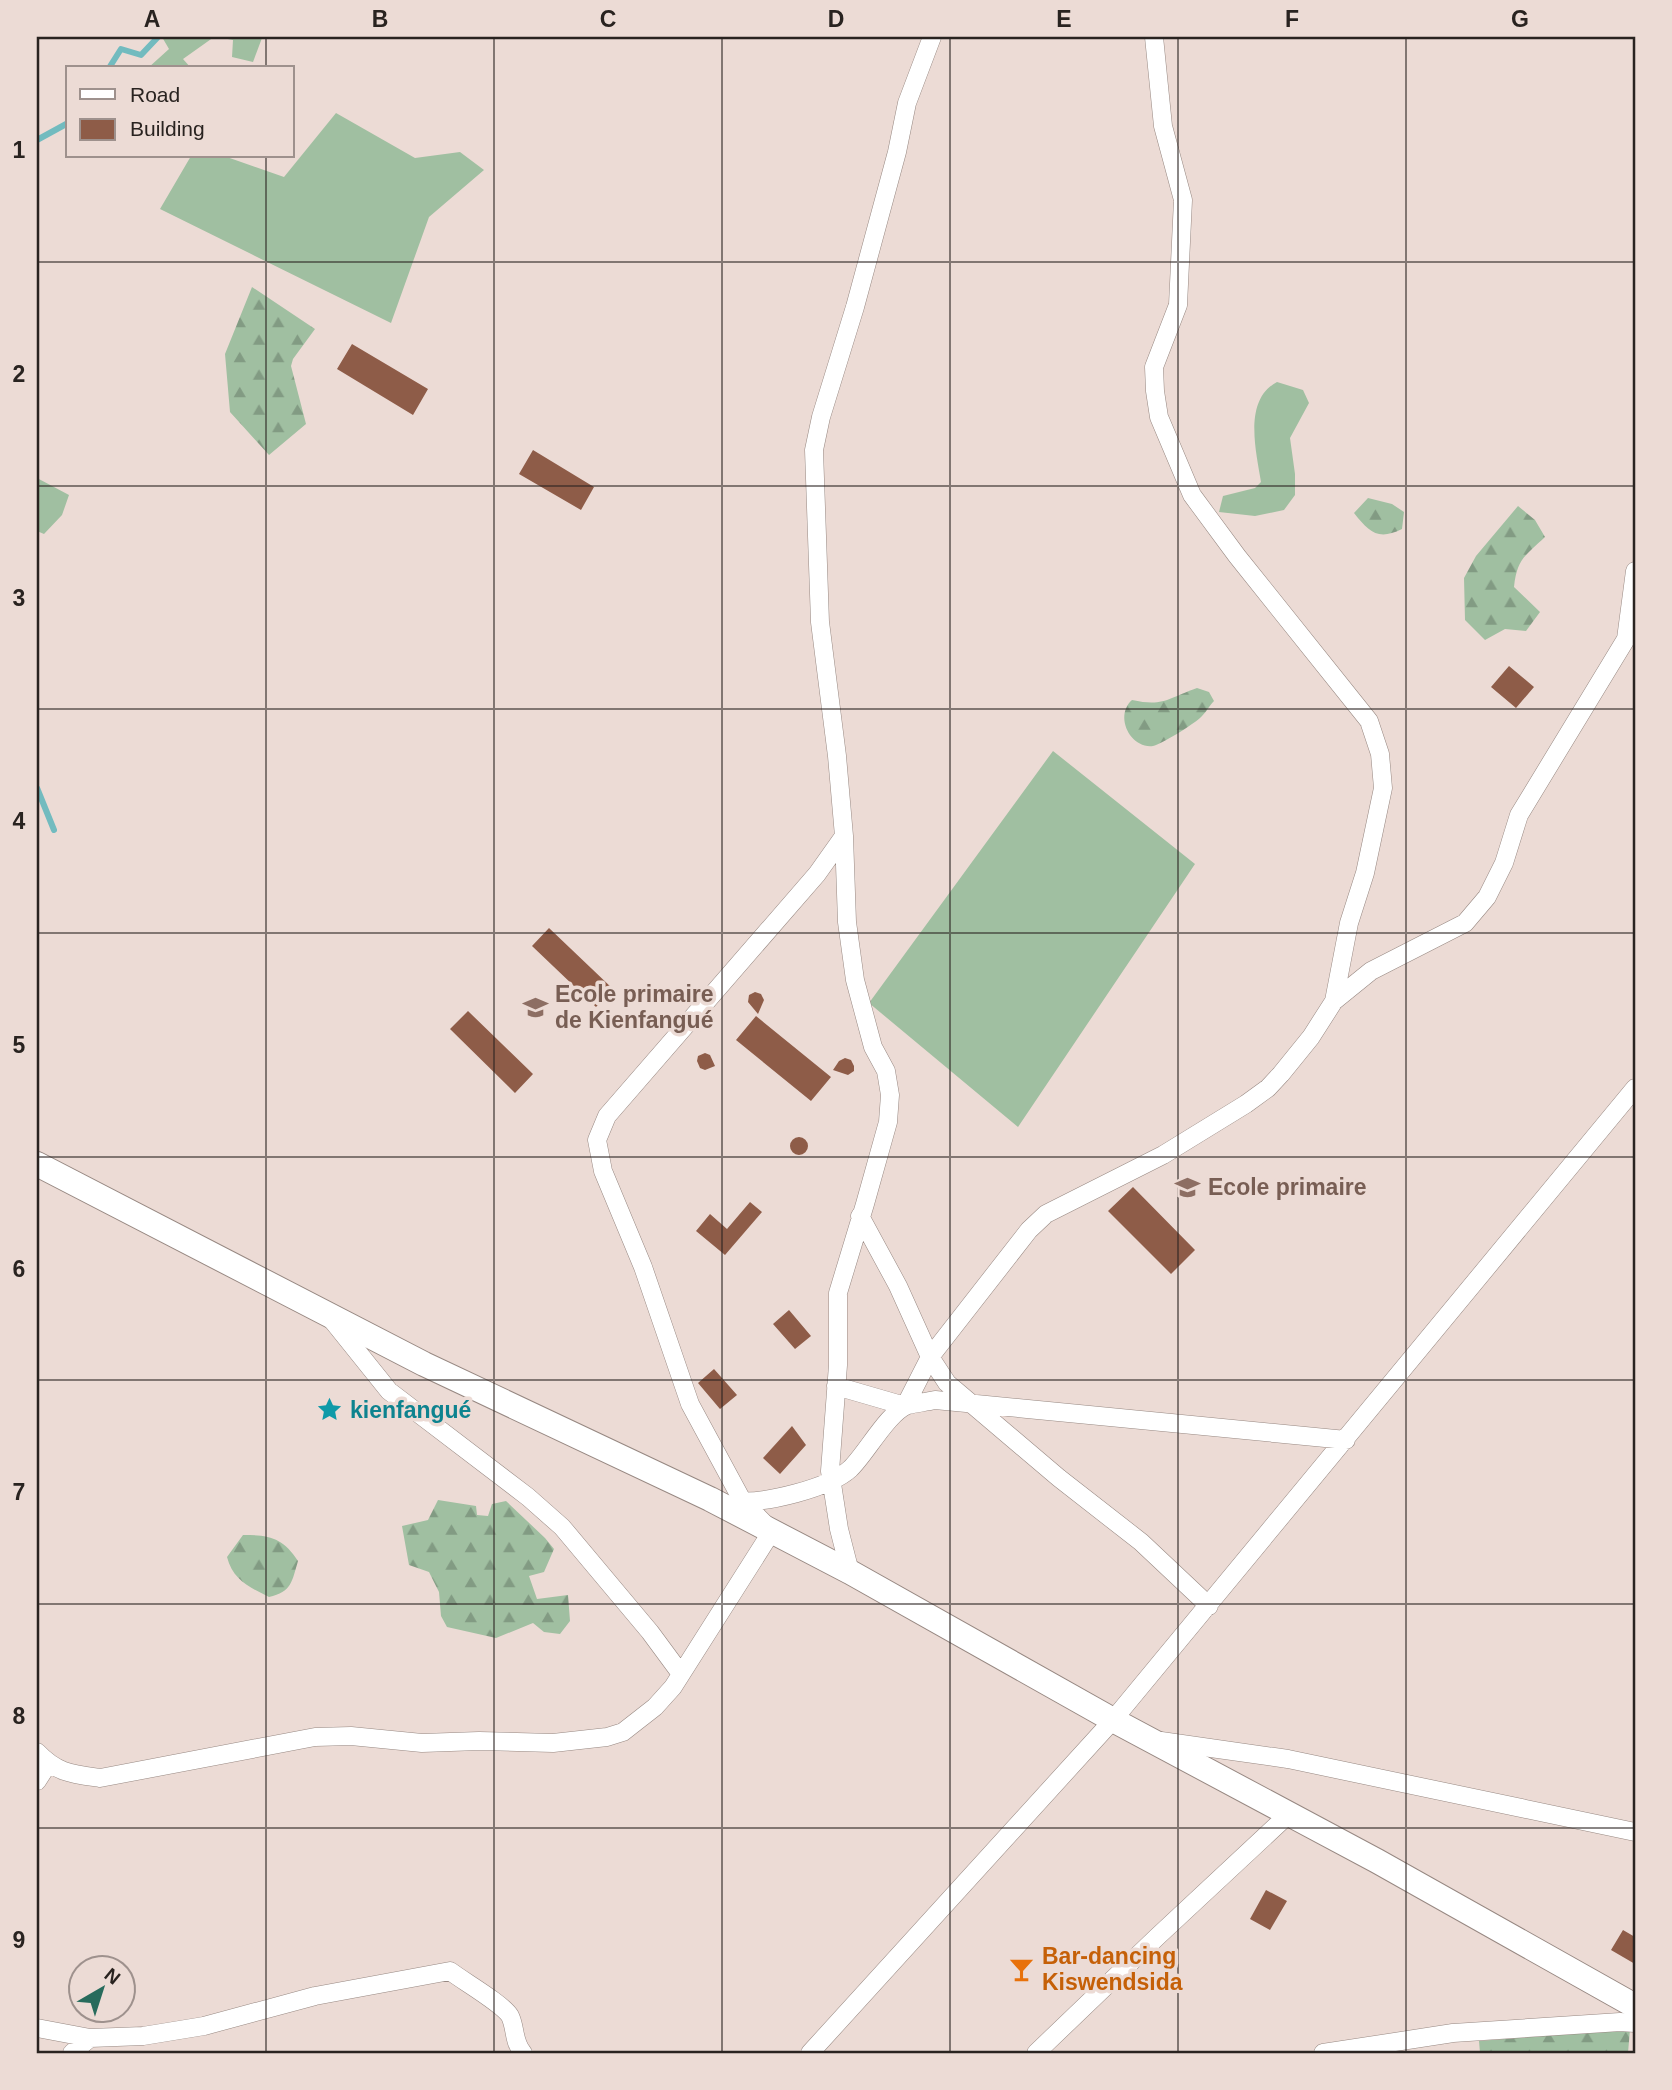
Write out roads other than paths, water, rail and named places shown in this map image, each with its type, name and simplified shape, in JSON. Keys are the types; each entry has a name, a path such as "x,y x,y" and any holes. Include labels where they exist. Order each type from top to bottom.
{"main road":[{"path":"37,1164 330,1317 710,1499 850,1572 1148,1740 1377,1861 1635,2006"}],"street":[{"path":"850,1572 838,1529 830,1471 836,1386 838,1293 888,1122 890,1094 886,1071 873,1047 855,980 847,922 844,836 837,756 820,622 814,450 821,417 852,319 890,178 907,103 932,37"},
{"path":"1154,37 1163,126 1183,200 1178,305 1154,367 1159,417 1192,495 1237,556 1369,721 1380,754 1383,788 1365,873 1349,923 1334,1001"},
{"path":"710,1499 743,1502 783,1496 832,1482 850,1469 886,1424 905,1406 930,1357 1029,1230 1046,1214 1163,1155 1247,1104 1281,1074 1311,1037 1334,1001 1371,971 1465,923 1487,897 1504,863 1519,815 1626,639 1635,571"},
{"path":"37,1782 43,1758 67,1774 100,1778 315,1737 351,1736 422,1744 479,1741 553,1743 607,1737 623,1732 655,1707 673,1687 772,1531 743,1502 690,1404 643,1267 603,1171 597,1140 607,1116 769,931 817,874 844,836"},
{"path":"819,2051 1113,1720 1635,1088"},
{"path":"860,1216 898,1286 930,1357 947,1383 1059,1478 1141,1542 1209,1606"},
{"path":"330,1317 389,1391 528,1497 562,1527 650,1632 681,1674"},
{"path":"836,1386 905,1406 935,1401 972,1403 1346,1440"},
{"path":"1148,1740 1288,1759 1635,1832"},
{"path":"1036,2053 1289,1814"},
{"path":"37,2028 90,2038 143,2036 204,2026 315,1996 450,1971 506,2012 523,2053"},
{"path":"1323,2053 1453,2034 1635,2023"},
{"path":"132,2053 143,2036"},
{"path":"72,2053 90,2038"}],"waterway":[{"path":"110,66 121,49 141,55 158,37"},
{"path":"37,140 66,124"},
{"path":"37,788 54,830"}],"place":[{"name":"Ecole primaire de Kienfangué","path":"535,1007"},
{"name":"Ecole primaire","path":"1188,1187"},
{"name":"kienfangué","path":"330,1410"},
{"name":"Bar-dancing Kiswendsida","path":"1022,1969"}]}
